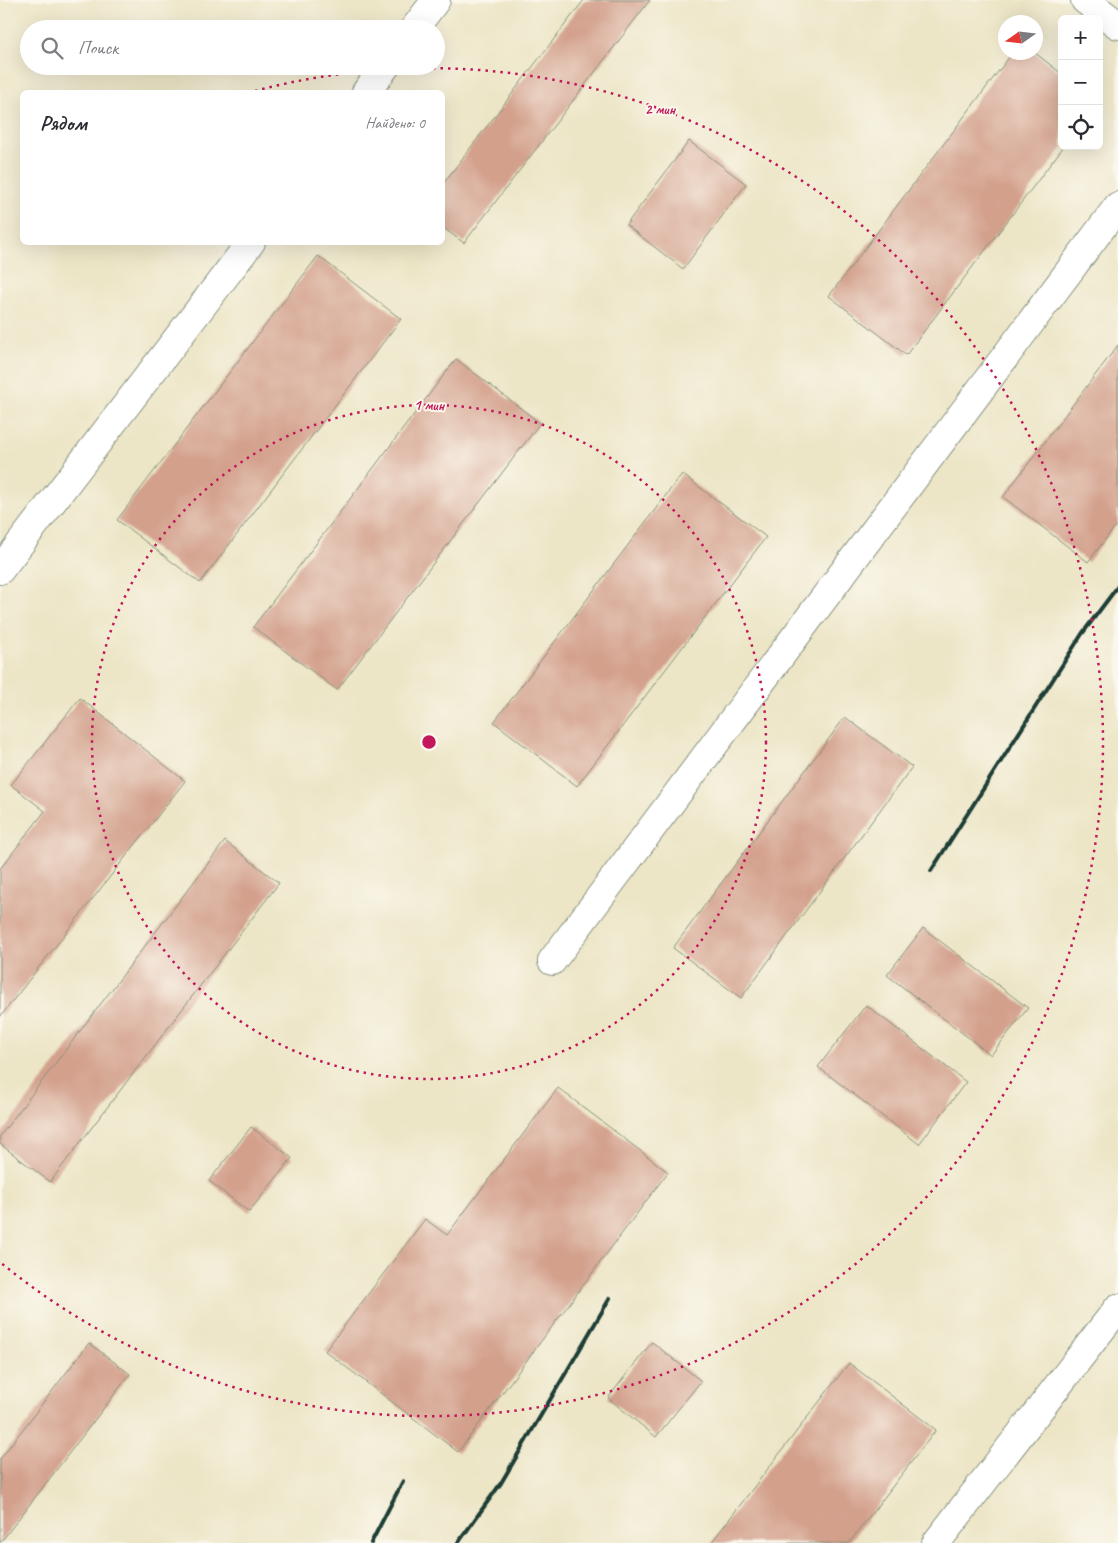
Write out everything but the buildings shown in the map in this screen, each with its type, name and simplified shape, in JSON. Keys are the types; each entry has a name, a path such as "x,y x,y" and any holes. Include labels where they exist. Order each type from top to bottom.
{"lane":[{"path":"421,20 436,0"},
{"path":"1085,0 1118,25"},
{"path":"368,90 379,75"},
{"path":"552,961 1118,206"},
{"path":"2,562 249,245"},
{"path":"936,1543 1118,1308"}],"railway":[{"path":"931,871 1082,634 1118,586"},
{"path":"458,1543 501,1483 610,1298"},
{"path":"371,1543 403,1481"}]}
